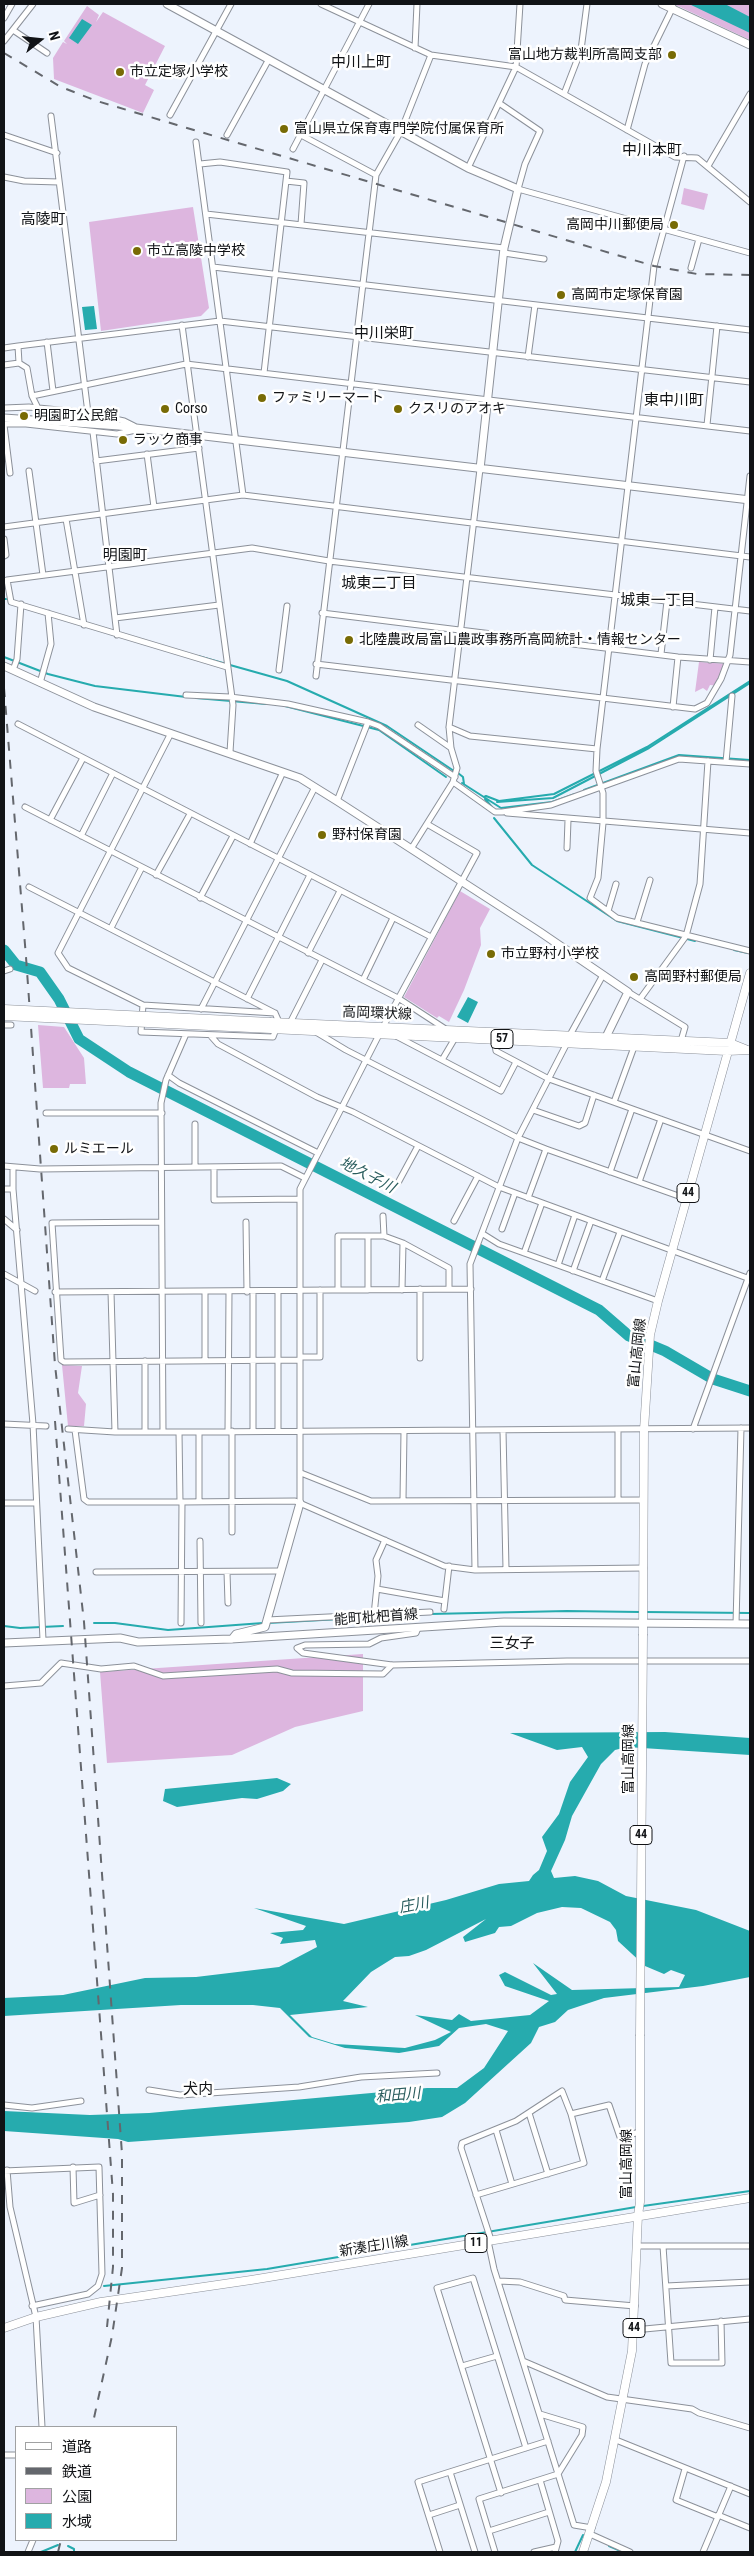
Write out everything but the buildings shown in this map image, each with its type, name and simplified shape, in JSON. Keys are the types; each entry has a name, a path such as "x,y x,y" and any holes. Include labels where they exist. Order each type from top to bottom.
{"main road":[{"name":"富山高岡線","path":"583,2552 591,2531 616,2440 624,2400 636,2306 640,2202 644,1430 650,1335 728,1047 750,974"},
{"name":"高岡環状線","path":"4,1009 275,1025 314,1031 444,1028 569,1039 680,1041 749,1050"},
{"name":"高岡環状線","path":"4,1016 275,1025 290,1023 381,1030 393,1034 494,1039 569,1039"},
{"name":"高岡環状線","path":"606,1041 634,1046 728,1047"},
{"name":"新湊庄川線","path":"4,2328 36,2317 101,2302 251,2280 750,2198"}],"street":[{"path":"4,18 12,4"},
{"path":"4,41 33,4"},
{"path":"170,115 231,4"},
{"path":"320,4 431,55 516,67 675,156 696,158 750,202"},
{"path":"293,149 326,91 370,4"},
{"path":"415,48 417,4"},
{"path":"468,168 516,67 520,4"},
{"path":"564,94 581,50 588,4"},
{"path":"662,4 750,46"},
{"path":"172,5 216,31 269,58 468,168 518,189 750,253"},
{"path":"627,130 645,64 673,8"},
{"path":"13,30 47,53"},
{"path":"316,676 322,613 376,175 401,131 431,55"},
{"path":"227,134 269,58"},
{"path":"708,166 750,94"},
{"path":"411,849 454,779 457,768 451,748 449,727 494,352 504,251 525,164 540,131 499,103"},
{"path":"51,116 88,413"},
{"path":"4,135 56,153"},
{"path":"301,135 376,175"},
{"path":"196,142 244,495"},
{"path":"684,156 654,266 597,749 602,822 598,878 590,898 617,918 638,922 685,937 750,951"},
{"path":"200,164 220,162 288,172 280,222 264,373"},
{"path":"4,177 24,182 59,182"},
{"path":"286,181 304,183 301,224"},
{"path":"206,214 369,232 544,258"},
{"path":"691,268 699,239"},
{"path":"213,266 750,330"},
{"path":"528,357 535,305"},
{"path":"4,348 220,321 750,382"},
{"path":"182,325 232,700 230,752"},
{"path":"707,425 717,326"},
{"path":"47,342 54,391"},
{"path":"18,346 19,363"},
{"path":"4,365 19,363 27,368 32,396 38,408"},
{"path":"32,396 186,364 750,431"},
{"path":"4,408 38,408 88,413 124,421 138,429"},
{"path":"4,418 119,426 749,500"},
{"path":"10,472 4,425 26,424 117,434 138,429"},
{"path":"93,432 117,635"},
{"path":"96,461 199,448"},
{"path":"148,454 154,507"},
{"path":"29,471 43,575"},
{"path":"316,664 695,709 707,703 728,661 736,610 750,476"},
{"path":"4,527 244,495 336,508 621,540 750,557"},
{"path":"66,519 84,625"},
{"path":"4,539 6,555 4,556"},
{"path":"227,667 11,602 7,580 252,548 329,561 750,611"},
{"path":"661,654 667,601"},
{"path":"14,668 17,659 21,604"},
{"path":"116,618 219,605"},
{"path":"280,670 287,606"},
{"path":"710,660 715,607"},
{"path":"40,683 51,644 48,613"},
{"path":"322,613 678,657 750,662"},
{"path":"673,707 678,657"},
{"path":"4,666 14,668 40,683 94,707 230,752 283,772 314,787 461,880 628,992 685,1026 680,1041"},
{"path":"186,694 288,704 367,726 379,726 454,779 495,812 568,820 750,833"},
{"path":"726,762 732,696"},
{"path":"18,724 431,937"},
{"path":"418,725 451,748"},
{"path":"337,801 367,726"},
{"path":"449,727 470,736 597,749"},
{"path":"171,734 58,953 68,968 143,1004 200,1010 274,1013"},
{"path":"50,820 83,758"},
{"path":"502,812 551,805 600,781 679,759 750,764"},
{"path":"640,999 685,937 700,884 708,761"},
{"path":"250,844 283,772"},
{"path":"81,836 113,773"},
{"path":"200,1010 279,859 314,787"},
{"path":"25,807 246,922 398,998 444,1028"},
{"path":"156,875 190,814"},
{"path":"567,848 568,820"},
{"path":"266,1623 300,1503 300,1189 343,1108 381,1030 477,853 427,824"},
{"path":"200,898 233,836"},
{"path":"111,928 142,868"},
{"path":"247,999 310,875"},
{"path":"638,922 650,880"},
{"path":"608,911 616,884"},
{"path":"29,886 274,1013"},
{"path":"308,953 340,890"},
{"path":"363,980 394,918"},
{"path":"290,1023 322,960"},
{"path":"4,970 10,969"},
{"path":"474,1570 470,1264 518,1138 603,975"},
{"path":"606,1041 628,992"},
{"path":"143,1004 141,1032 273,1037 274,1013"},
{"path":"4,1025 11,1025"},
{"path":"314,1031 346,1050 518,1138 686,1199"},
{"path":"163,1432 161,1292 162,1103 167,1077 186,1034"},
{"path":"393,1034 501,1091 516,1062"},
{"path":"210,1035 218,1044 317,1097 343,1108 499,1187 672,1251 750,1277 693,1428"},
{"path":"442,1060 455,1037"},
{"path":"494,1039 496,1051 549,1078 750,1151"},
{"path":"614,1102 634,1046"},
{"path":"167,1077 318,1154"},
{"path":"533,1110 579,1126 585,1124 594,1095"},
{"path":"610,1172 632,1109"},
{"path":"46,1113 162,1113"},
{"path":"639,1182 661,1119"},
{"path":"195,1124 195,1167"},
{"path":"399,1181 418,1146"},
{"path":"528,1198 546,1149"},
{"path":"4,1166 13,1168 281,1166 306,1177"},
{"path":"214,1167 214,1200 299,1199"},
{"path":"13,1168 13,1189 33,1424 43,1640"},
{"path":"454,1221 478,1176"},
{"path":"4,1189 13,1189"},
{"path":"502,1229 514,1193"},
{"path":"524,1253 542,1203"},
{"path":"558,1265 575,1215"},
{"path":"383,1216 384,1236"},
{"path":"4,1219 17,1230"},
{"path":"573,1271 591,1221"},
{"path":"161,1222 52,1223 55,1292 61,1360 112,1362 278,1361 320,1358 320,1290"},
{"path":"246,1222 253,1361 253,1431"},
{"path":"602,1281 620,1232"},
{"path":"338,1290 338,1236 384,1236 403,1243 449,1268 449,1289"},
{"path":"368,1236 368,1290"},
{"path":"482,1236 499,1244 658,1301"},
{"path":"402,1290 403,1243"},
{"path":"4,1274 35,1291"},
{"path":"55,1292 471,1289"},
{"path":"420,1290 420,1358"},
{"path":"278,1291 278,1430"},
{"path":"111,1292 115,1432"},
{"path":"205,1292 205,1361"},
{"path":"229,1292 232,1532"},
{"path":"145,1361 145,1432"},
{"path":"4,1424 46,1426"},
{"path":"736,1624 741,1428"},
{"path":"68,1429 115,1432 199,1432 750,1428"},
{"path":"75,1430 84,1499 88,1502 295,1501 449,1566 474,1570 644,1568"},
{"path":"618,1430 618,1500"},
{"path":"403,1500 404,1431"},
{"path":"503,1431 506,1569"},
{"path":"179,1432 182,1572 181,1622"},
{"path":"199,1432 199,1502"},
{"path":"301,1473 371,1501 644,1500"},
{"path":"4,1503 36,1503"},
{"path":"200,1540 200,1622"},
{"path":"374,1615 377,1589 376,1560 385,1540"},
{"path":"444,1610 449,1566"},
{"path":"96,1572 281,1571"},
{"path":"227,1572 228,1604"},
{"path":"377,1589 445,1601"},
{"path":"231,1640 236,1634 266,1623 430,1612"},
{"name":"能町枇杷首線","path":"4,1643 120,1638 138,1642 231,1640 504,1622 643,1616 750,1624"},
{"path":"418,1628 416,1633 381,1638 369,1644 305,1645 297,1648 303,1653 392,1665 567,1661 750,1660"},
{"path":"4,1686 41,1683 61,1663 102,1669 134,1666 163,1676 277,1669 292,1673 383,1674 392,1665"},
{"path":"149,2090 180,2095 299,2087 362,2077 438,2073"},
{"path":"476,2195 584,2162 571,2114 562,2091 530,2112 496,2130 462,2143 460,2148 476,2195 499,2281 574,2525 591,2531 630,2552"},
{"path":"4,2105 32,2108 81,2101"},
{"path":"571,2114 609,2105 620,2137 640,2132"},
{"path":"530,2112 548,2174"},
{"path":"496,2130 512,2184"},
{"path":"73,2167 74,2203 100,2194"},
{"path":"32,2306 88,2294 98,2286 102,2274 99,2167 5,2170 10,2207 32,2306 36,2317 42,2426"},
{"path":"4,2207 10,2207"},
{"path":"638,2246 750,2246"},
{"path":"663,2246 671,2363 722,2363 721,2321"},
{"path":"501,2492 437,2288 473,2278 526,2448"},
{"path":"499,2281 520,2282 564,2296 565,2300 636,2306"},
{"path":"666,2286 750,2282"},
{"path":"634,2330 750,2319"},
{"path":"462,2366 496,2356"},
{"path":"523,2361 596,2393 624,2400 692,2408 699,2414 750,2428"},
{"path":"495,2552 479,2500 558,2474 582,2435 583,2427 540,2414"},
{"path":"616,2440 750,2494"},
{"path":"440,2552 418,2482 548,2441"},
{"path":"685,2468 676,2500 750,2528"},
{"path":"450,2472 475,2552"},
{"path":"534,2552 556,2550 558,2542 540,2480"},
{"path":"703,2552 730,2486"},
{"path":"429,2515 460,2505"},
{"path":"489,2531 549,2512"}],"green space":[{"path":"672,4 750,4 750,40 678,6"},
{"path":"87,6 99,15 96,22 103,12 165,46 145,85 154,90 143,113 54,79 53,58 63,42 67,44 64,41"},
{"path":"684,188 708,194 704,210 681,204"},
{"path":"193,207 209,308 201,316 101,331 89,222"},
{"path":"699,662 728,664 721,686 710,685 707,691 703,688 695,692"},
{"path":"460,891 490,909 480,928 481,945 464,990 449,1022 439,1016 437,1018 404,997"},
{"path":"38,1025 64,1027 84,1058 86,1084 70,1084 69,1088 43,1088"},
{"path":"62,1365 82,1366 78,1393 86,1404 84,1426 68,1426"},
{"path":"363,1654 363,1711 295,1727 232,1755 107,1763 100,1672"}],"water":[{"path":"689,4 725,4 750,17 750,33"},
{"path":"82,19 92,25 78,44 69,38"},
{"path":"94,306 97,329 85,330 82,307"},
{"path":"468,997 478,1002 468,1023 457,1017"},
{"name":"和田川","path":"665,1732 750,1738 750,1755 627,1747 615,1750 601,1764 572,1816 565,1840 551,1871 554,1878 575,1876 598,1881 626,1896 696,1910 750,1931 750,1977 703,1986 604,1998 568,2010 555,2022 539,2027 531,2043 465,2103 442,2117 409,2122 128,2142 118,2139 4,2131 4,2111 90,2115 149,2113 427,2088 457,2088 484,2068 508,2031 486,2024 459,2028 439,2046 399,2053 345,2048 309,2037 280,2008 253,2005 181,2005 4,2016 4,1998 63,1995 145,1978 196,1977 279,1967 317,1947 315,1940 280,1944 283,1938 270,1933 303,1930 306,1926 254,1908 344,1924 446,1900 499,1884 529,1881 539,1870 547,1851 542,1837 559,1814 570,1782 588,1757 582,1747 557,1750 510,1733","holes":["562,1907 581,1908 610,1922 616,1930 618,1941 645,1966 664,1974 671,1970 685,1975 679,1987 572,1990 533,1963 557,1994 551,1995 505,1972 499,1975 505,1986 549,2001 530,2015 471,2021 459,2014 452,2020 415,2015 451,2032 435,2040 405,2048 335,2044 312,2037 290,2015 368,2007 343,2001 371,1972 395,1957 409,1956 426,1950 486,1919 463,1937 465,1942 495,1933 499,1927 511,1926 537,1913"]},
{"path":"277,1778 291,1784 283,1791 257,1799 242,1798 177,1807 163,1801 165,1789"}],"waterway":[{"path":"198,656 287,681 387,726 454,771"},
{"path":"4,657 48,674 95,686 186,697"},
{"path":"484,797 499,801 554,794 647,747 750,681"},
{"path":"497,802 553,798 649,748 750,683"},
{"path":"196,698 266,704"},
{"path":"285,706 379,730 446,777"},
{"path":"584,790 679,755 750,760"},
{"path":"458,773 463,777 464,784"},
{"path":"462,783 501,808 552,802 575,794"},
{"path":"485,799 492,807"},
{"path":"494,818 532,865 617,921 695,941"},
{"name":"地久子川","path":"4,950 16,965 40,972 59,999 79,1039 129,1072 599,1310 629,1336 665,1351 713,1379 750,1391"},
{"path":"734,950 748,953"},
{"path":"430,1614 567,1611 640,1612"},
{"path":"645,1612 750,1613"},
{"path":"268,1623 413,1615"},
{"path":"94,1623 115,1623 168,1630 263,1623"},
{"path":"4,1626 20,1628 63,1626"},
{"path":"643,2206 750,2191"},
{"path":"104,2286 267,2269 636,2207"},
{"path":"575,2552 583,2535"},
{"path":"41,2552 58,2545"},
{"path":"68,2546 74,2549 74,2552"},
{"path":"609,2546 623,2552"}],"railway":[{"path":"4,53 61,87 97,101 177,125 654,266 697,274 750,275"},
{"path":"4,688 26,957 55,1365 84,1622 122,2154 122,2268 112,2336 92,2426"},
{"path":"55,1421 113,2194 113,2267 107,2327"},
{"path":"58,2552 61,2541"}],"place":[{"name":"富山地方裁判所高岡支部","path":"672,55"},
{"name":"市立定塚小学校","path":"120,72"},
{"name":"富山県立保育専門学院付属保育所","path":"284,129"},
{"name":"高岡中川郵便局","path":"674,225"},
{"name":"市立高陵中学校","path":"137,251"},
{"name":"高岡市定塚保育園","path":"561,295"},
{"name":"ファミリーマート","path":"262,398"},
{"name":"Corso","path":"165,409"},
{"name":"クスリのアオキ","path":"398,409"},
{"name":"明園町公民館","path":"24,416"},
{"name":"ラック商事","path":"123,440"},
{"name":"北陸農政局富山農政事務所高岡統計・情報センター","path":"349,640"},
{"name":"野村保育園","path":"322,835"},
{"name":"市立野村小学校","path":"491,954"},
{"name":"高岡野村郵便局","path":"634,977"},
{"name":"ルミエール","path":"54,1149"}],"district":[{"name":"中川上町","path":"361,63"},
{"name":"中川本町","path":"652,151"},
{"name":"高陵町","path":"43,220"},
{"name":"中川栄町","path":"384,334"},
{"name":"東中川町","path":"674,401"},
{"name":"明園町","path":"125,556"},
{"name":"城東二丁目","path":"379,584"},
{"name":"城東一丁目","path":"658,601"},
{"name":"三女子","path":"512,1644"},
{"name":"犬内","path":"198,2090"}],"water label":[{"name":"庄川","path":"414,1906"}]}
